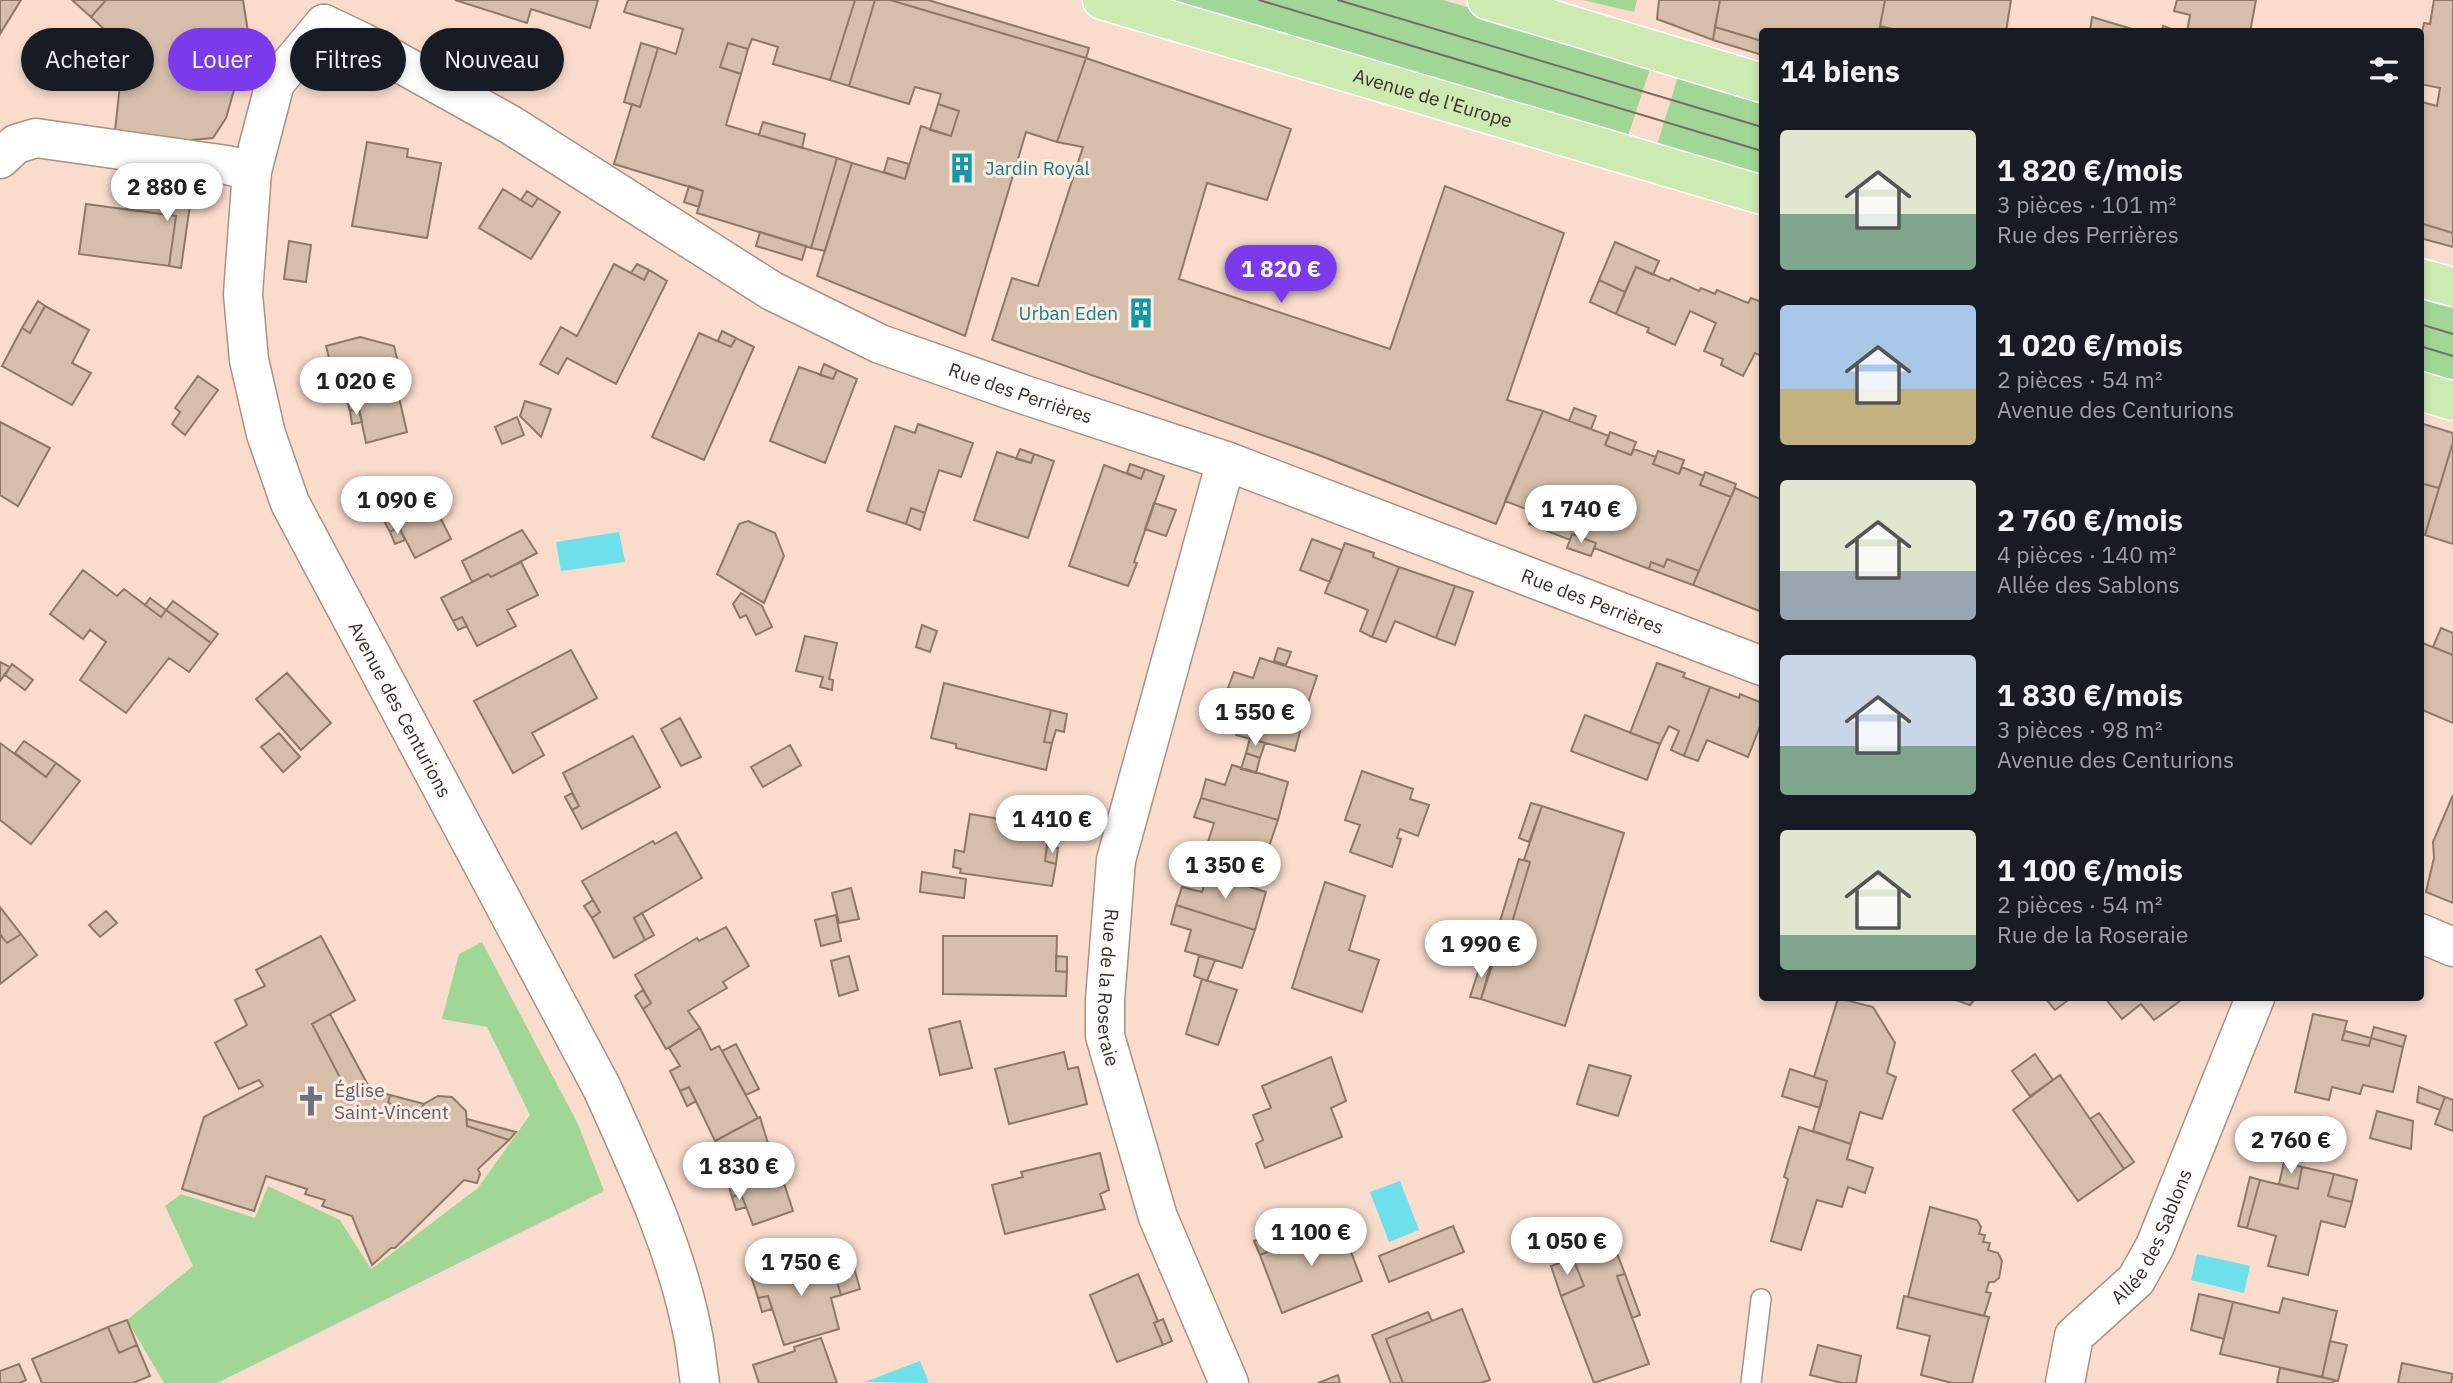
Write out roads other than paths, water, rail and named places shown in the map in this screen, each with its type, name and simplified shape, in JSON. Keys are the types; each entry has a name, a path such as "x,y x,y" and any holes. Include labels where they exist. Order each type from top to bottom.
{"main road":[{"name":"Avenue de l'Europe","path":"1102,0 1759,194"},
{"path":"1487,0 1759,82"},
{"path":"2424,279 2453,287"},
{"path":"2424,392 2453,401"}],"street":[{"name":"Rue des Perrières","path":"321,12 409,68 511,125 772,291 880,344 1226,461 1759,665"},
{"name":"Avenue des Centurions","path":"321,12 275,83 252,171 243,294 249,360 266,434 286,492 602,1088 671,1252 692,1329 700,1383"},
{"path":"0,159 16,144 36,138 227,165 252,171"},
{"name":"Rue de la Roseraie","path":"1226,461 1116,860 1105,1036 1158,1217 1229,1383"},
{"path":"2424,935 2453,947"},
{"name":"Allée des Sablons","path":"2065,1383 2074,1336 2136,1280 2155,1246 2254,1001"}],"lane":[{"path":"1751,1383 1761,1299"}],"water":[{"path":"619,532 625,562 561,571 556,542"},
{"path":"1400,1181 1419,1230 1389,1242 1370,1192"},
{"path":"2197,1254 2250,1266 2244,1293 2191,1280"},
{"path":"920,1361 929,1383 865,1382"}],"tram line":[{"path":"1259,0 1759,150"},
{"path":"1338,0 1759,126"},
{"path":"2424,325 2453,334"},
{"path":"2424,347 2453,356"}],"place":[{"name":"Jardin Royal","path":"962,168"},
{"name":"Urban Eden","path":"1141,313"},
{"name":"Église Saint-Vincent","path":"311,1101"}]}
